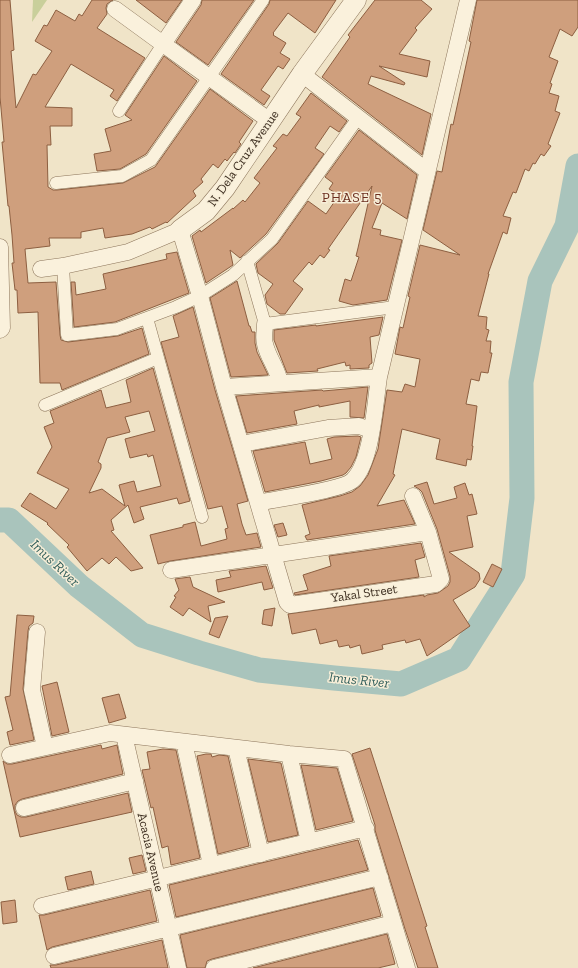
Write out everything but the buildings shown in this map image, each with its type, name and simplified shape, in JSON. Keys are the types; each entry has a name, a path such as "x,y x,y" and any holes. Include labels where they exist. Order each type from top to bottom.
{"street":[{"path":"119,111 193,0"},
{"path":"56,183 122,176 151,160 263,0"},
{"name":"N. Dela Cruz Avenue","path":"41,269 63,266 128,252 180,230 206,211 225,188 302,74 356,0"},
{"path":"258,503 337,488 352,481 361,469 369,445 379,377 468,0"},
{"path":"118,4 163,44 270,121"},
{"path":"302,74 427,171"},
{"path":"63,266 67,335 117,329 176,307 200,296 233,275 272,239 358,118"},
{"path":"180,230 273,555"},
{"path":"0,256 2,328 0,330"},
{"path":"248,261 265,324 265,344 269,357 278,371 280,383"},
{"path":"265,324 395,307"},
{"path":"146,318 202,517"},
{"path":"45,405 158,358"},
{"path":"224,387 379,377"},
{"path":"241,444 328,428 359,426 371,430"},
{"path":"171,570 428,532 413,496"},
{"name":"Yakal Street","path":"273,555 286,602 290,605 436,584 441,579 428,532"},
{"path":"37,632 32,690 45,747"},
{"path":"10,755 110,733 344,759 407,968"},
{"name":"Acacia Avenue","path":"124,735 178,968"},
{"path":"184,742 211,865"},
{"path":"236,748 261,854"},
{"path":"289,754 309,842"},
{"path":"24,808 135,781"},
{"path":"42,906 366,828"},
{"path":"54,956 380,877"},
{"path":"214,968 393,923"}],"green space":[{"path":"33,0 47,0 32,22"}],"waterway":[{"name":"Imus River","path":"0,520 9,520 79,586 142,635 199,653 259,670 401,684 459,659 513,574 522,498 521,382 540,281 567,226 578,166"}],"district":[{"name":"PHASE 5","path":"352,197"}]}
